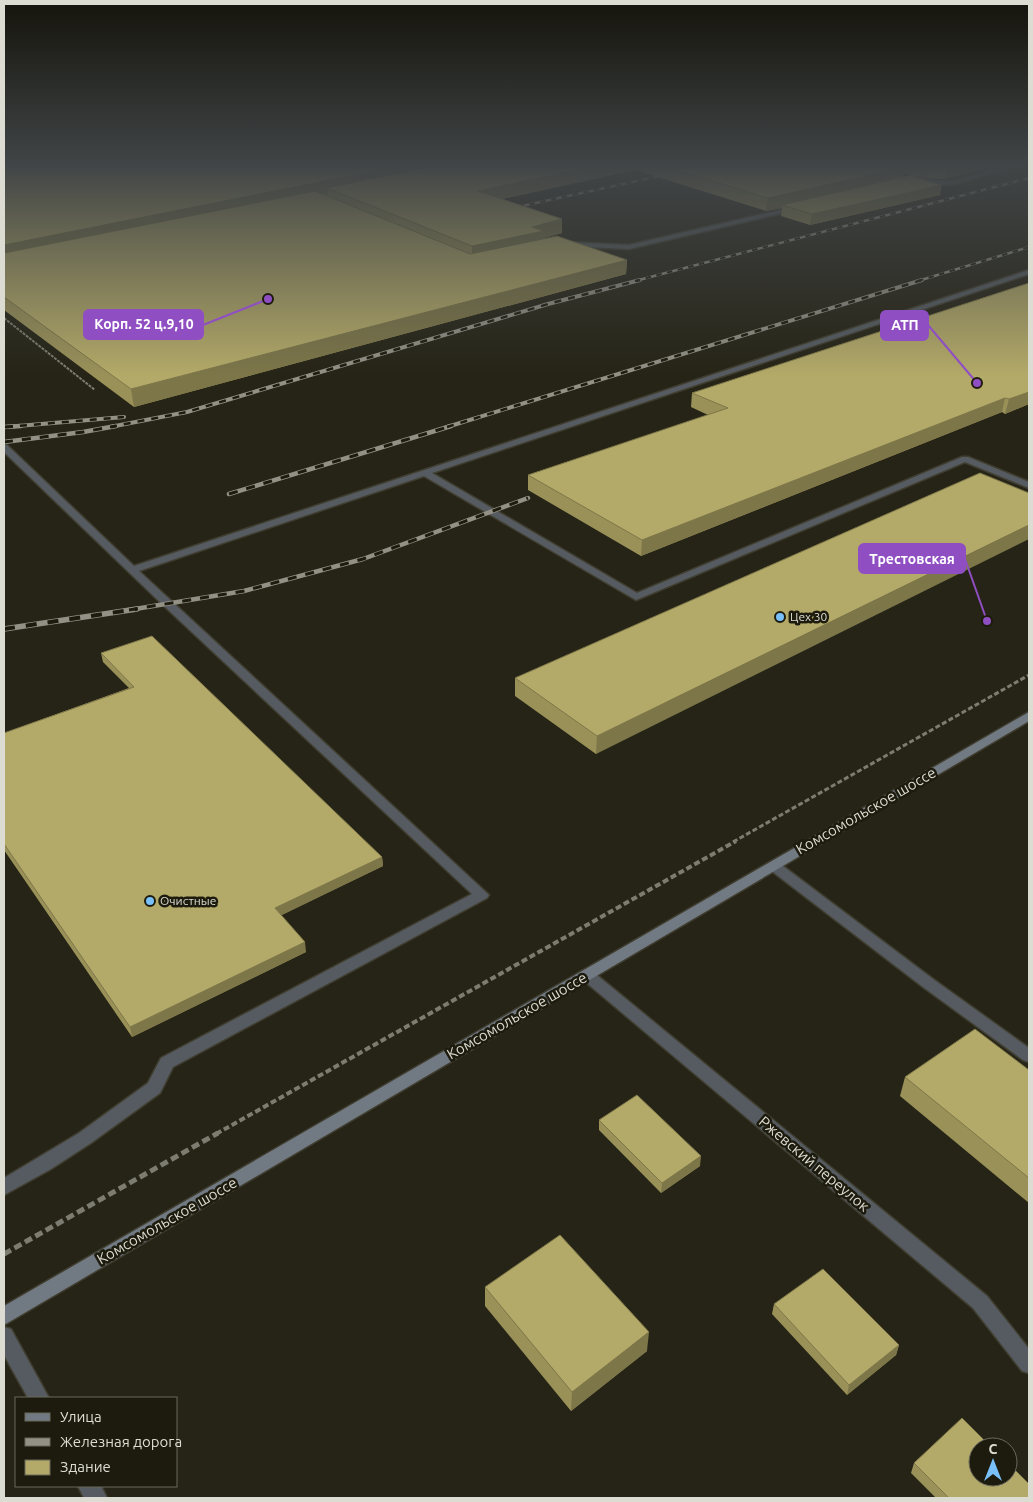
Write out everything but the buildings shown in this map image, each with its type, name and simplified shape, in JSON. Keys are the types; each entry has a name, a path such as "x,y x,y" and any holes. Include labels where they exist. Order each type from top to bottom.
{"main road":[{"name":"Комсомольское шоссе","path":"4,1316 1029,716"}],"street":[{"path":"557,246 566,244 595,244 629,247 681,235"},
{"path":"132,570 1029,272"},
{"path":"4,446 132,570 482,895 167,1063 154,1088 85,1138 45,1164 4,1187"},
{"path":"425,473 636,597 965,459 1029,485"},
{"path":"774,866 1029,1056"},
{"name":"Ржевский переулок","path":"586,975 980,1302 1029,1364"},
{"path":"4,1336 38,1397"},
{"path":"90,1487 96,1498"}],"path":[{"path":"4,318 95,390"},
{"path":"4,1254 1029,675"}],"railway":[{"path":"635,281 811,235"},
{"path":"918,281 1029,247"},
{"path":"110,427 187,412 548,304 640,280"},
{"path":"447,427 922,280"},
{"path":"11,427 124,417"},
{"path":"11,427 21,426"},
{"path":"4,442 116,426"},
{"path":"229,494 451,426"},
{"path":"4,427 11,427"},
{"path":"6,427 11,427"},
{"path":"129,610 244,591 363,559 528,498"},
{"path":"4,629 137,609"}],"place":[{"name":"Корп. 52 ц.9,10","path":"268,299"},
{"name":"АТП","path":"977,383"},
{"name":"Цех 30","path":"780,617"},
{"name":"Трестовская","path":"987,621"},
{"name":"Очистные","path":"150,901"}]}
